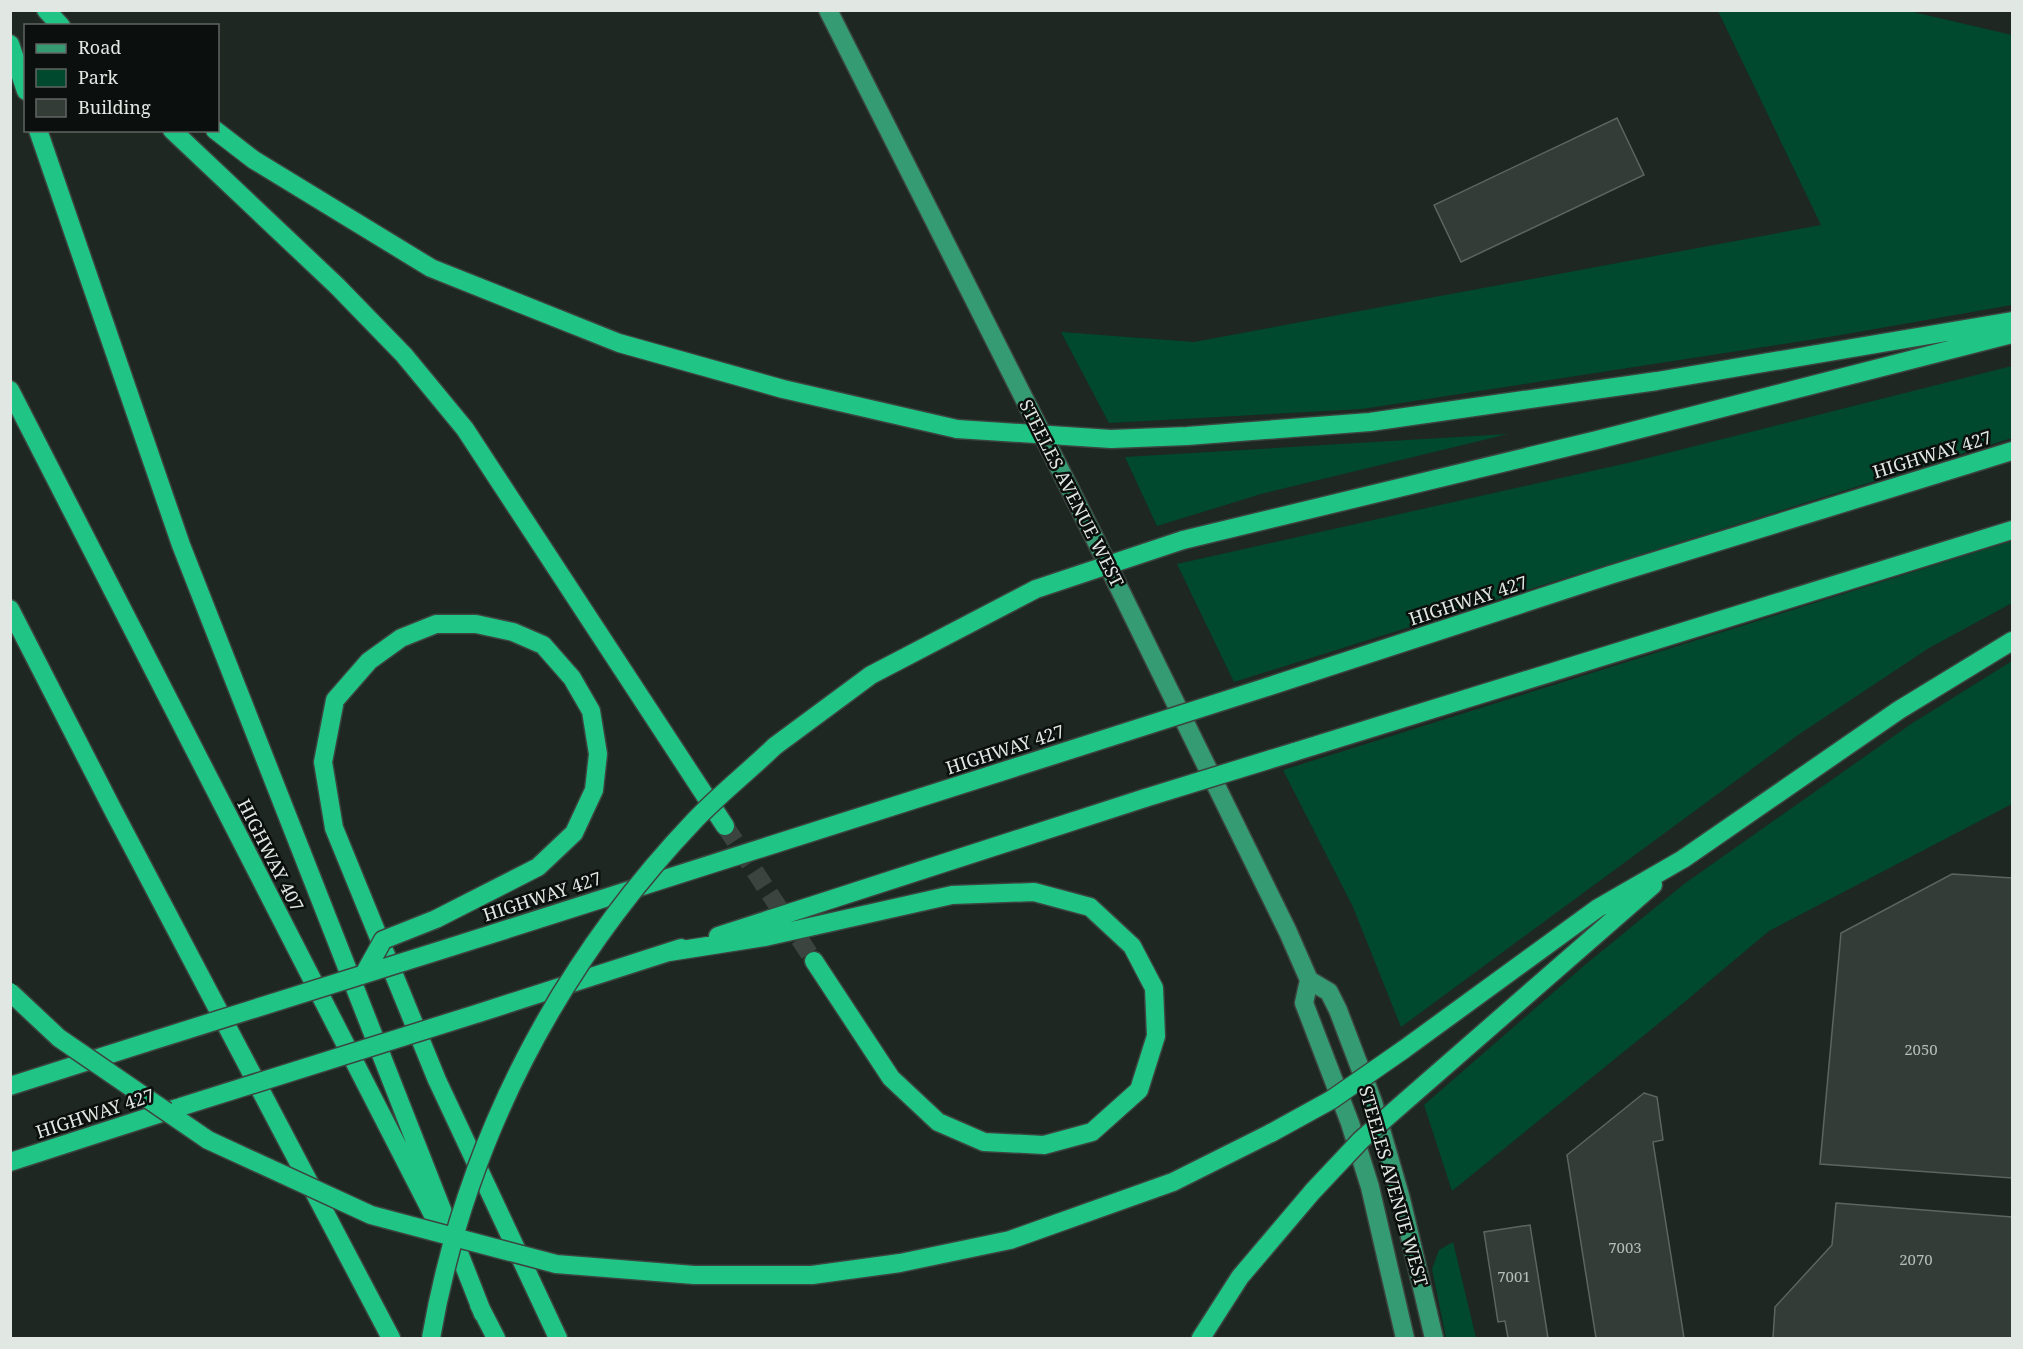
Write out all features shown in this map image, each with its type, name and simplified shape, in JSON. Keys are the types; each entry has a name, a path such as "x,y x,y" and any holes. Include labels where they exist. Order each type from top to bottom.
{"highway":[{"path":"46,10 59,24"},
{"path":"10,44 24,85"},
{"path":"39,132 182,545 483,1314"},
{"path":"174,132 337,286 404,355 465,429 725,826"},
{"path":"218,132 254,160 430,268 620,343 783,389 957,429 1111,438 1187,436 1370,422 1657,381 2013,321"},
{"path":"431,1338 440,1287 470,1183 511,1083 563,989 625,900 696,819 775,746 871,675 1035,589 1183,540 1597,440 2013,334"},
{"name":"HIGHWAY 407","path":"10,390 496,1338"},
{"name":"HIGHWAY 427","path":"10,1086 1120,734 1610,575 2013,452"},
{"name":"HIGHWAY 427","path":"10,1162 1145,798 2013,530"},
{"path":"10,609 391,1338"},
{"path":"364,974 383,940 436,919 538,867 574,833 594,790 598,754 591,711 572,678 543,645 513,632 476,624 436,624 401,638 369,661 335,700 323,762 334,828 338,839 437,1080 558,1338"},
{"path":"10,992 59,1038 208,1140 371,1215 556,1264 694,1275 812,1275 900,1263 1010,1240 1173,1182 1331,1100 1598,908 1683,859 1899,710 2013,641"},
{"path":"1201,1338 1240,1277 1313,1191 1361,1140 1683,859"},
{"path":"669,951 765,937 952,896 1034,892 1090,907 1132,946 1154,988 1156,1036 1139,1090 1092,1131 1044,1145 984,1143 938,1122 891,1078 814,962"}],"main road":[{"name":"STEELES AVENUE WEST","path":"828,10 1094,537 1288,932 1309,980 1304,1004 1350,1123 1366,1176 1405,1338"},
{"name":"STEELES AVENUE WEST","path":"1309,980 1329,992 1373,1102 1398,1188 1434,1338"}],"green space":[{"path":"1718,11 1909,11 2012,35 2012,305 1829,337 1362,409 1109,423 1061,332 1194,342 1821,225"},
{"path":"2012,366 2012,438 1234,682 1177,564 1632,462"},
{"path":"1508,434 1261,494 1157,526 1125,457"},
{"path":"2012,541 2012,603 1929,648 1798,735 1401,1027 1353,907 1283,770"},
{"path":"2012,661 2012,804 1769,931 1452,1191 1424,1105 1586,964 1684,884 1911,724"},
{"path":"1453,1242 1476,1338 1446,1338 1432,1269 1439,1250"}],"building":[{"path":"1617,118 1644,175 1461,262 1434,205"},
{"path":"1952,874 2012,878 2012,1178 1820,1164 1841,933"},
{"path":"1644,1093 1657,1097 1663,1140 1653,1142 1684,1338 1596,1338 1567,1155"},
{"path":"1836,1203 2012,1217 2012,1338 1773,1338 1775,1307 1832,1245"},
{"path":"1530,1225 1548,1338 1508,1338 1505,1321 1498,1322 1484,1232"}],"tunnel":[{"path":"725,826 814,961"}]}
